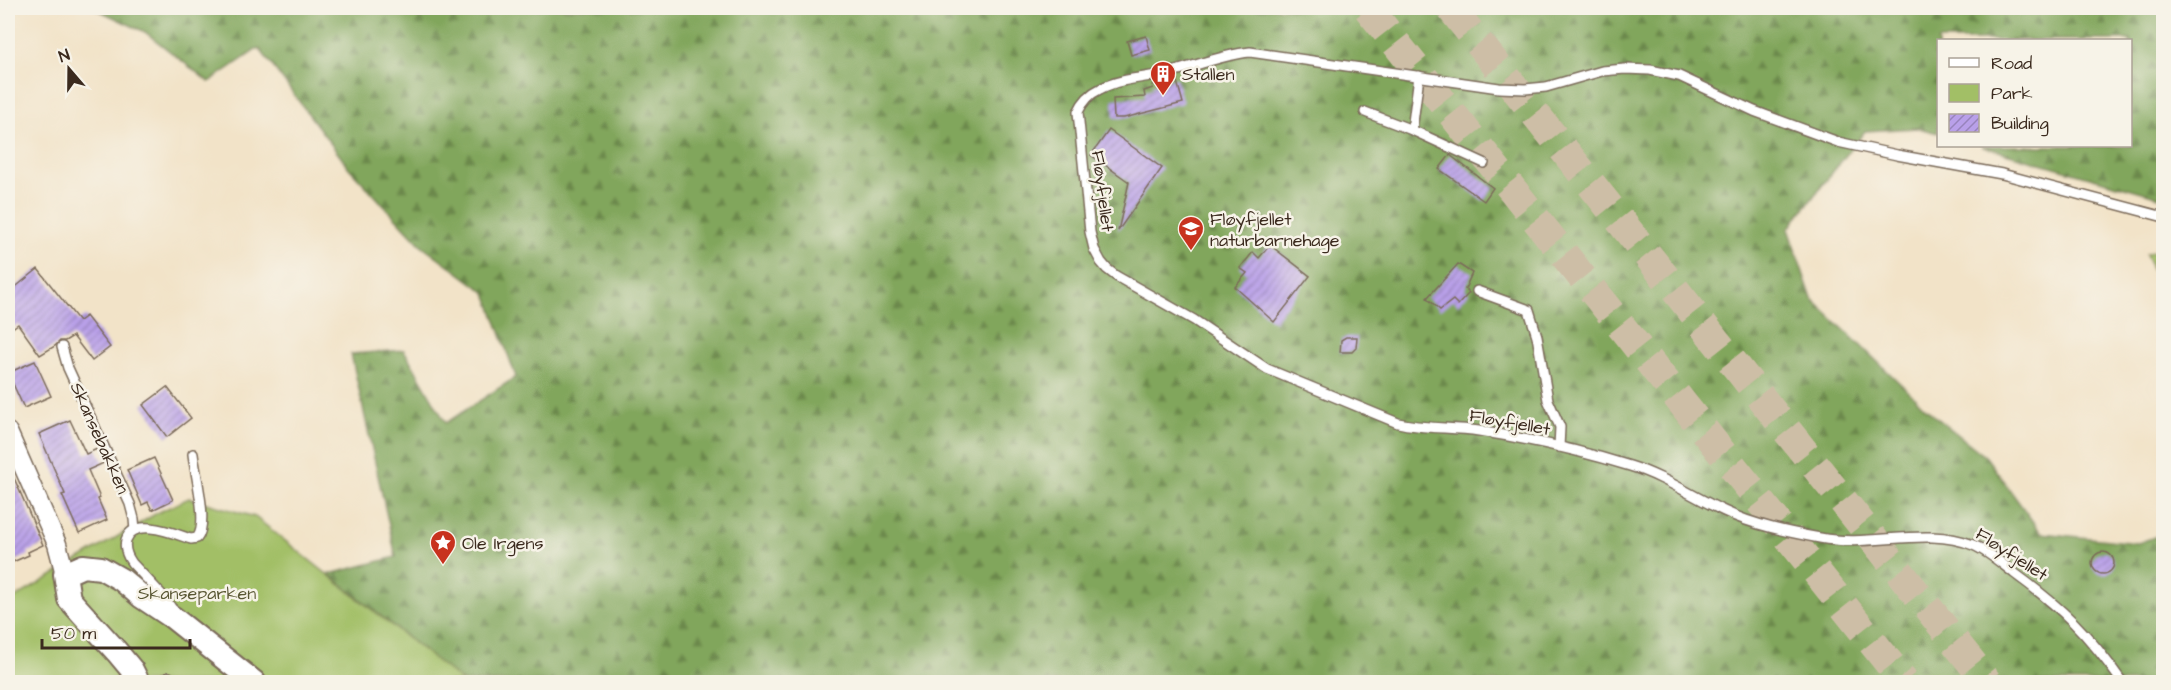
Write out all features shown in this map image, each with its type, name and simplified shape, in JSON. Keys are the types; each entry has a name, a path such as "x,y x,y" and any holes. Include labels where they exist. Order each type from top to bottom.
{"street":[{"path":"8,432 57,544 69,599 117,652 138,682"},
{"name":"Skansebakken","path":"65,574 83,566 101,568 123,580 254,682"}],"lane":[{"name":"Fløyfjellet","path":"2121,682 2093,642 2058,605 1975,546 1951,538 1927,537 1848,542 1798,534 1746,520 1655,475 1559,447 1477,431 1415,427 1398,423 1267,369 1194,320 1116,276 1101,262 1094,249 1086,200 1078,112 1090,95 1117,82 1169,73 1230,54 1250,52 1499,88 1525,89 1561,84 1602,71 1650,70 1679,76 1754,111 1838,142 2002,174 2163,217"},
{"path":"1412,130 1419,76"},
{"path":"1365,112 1412,130 1484,163"},
{"path":"1477,291 1528,310 1537,336 1548,400 1560,427 1559,447"},
{"name":"Skansebakken","path":"62,347 68,368 135,519 135,530 131,532 125,543 127,556 171,604 172,617"},
{"path":"135,530 144,527 153,528 191,539 197,538 200,534 202,517 193,454"},
{"path":"159,682 169,677"}],"green space":[{"path":"94,8 2163,8 2163,198 1984,147 2132,147 2132,39 1937,39 1937,133 1918,128 1865,131 1788,229 1812,299 1931,413 1986,457 2041,533 2138,543 2163,534 2163,682 463,682 329,574 396,557 351,354 404,350 446,423 516,377 486,293 420,244 349,168 259,48 209,82 145,32"},
{"path":"2164,249 2163,296 2146,254"},
{"name":"Skanseparken","path":"189,498 255,517 463,682 8,682 8,604 157,513"}],"building":[{"path":"1146,36 1150,50 1131,55 1127,41"},
{"path":"1176,78 1183,103 1124,118 1114,118 1113,99 1145,97 1144,91 1153,88 1152,85"},
{"path":"1109,130 1162,168 1118,231 1129,182 1091,155"},
{"path":"1450,155 1493,188 1484,201 1439,169"},
{"path":"1270,245 1310,276 1274,322 1235,287 1247,273 1240,268 1253,252 1259,258"},
{"path":"1458,264 1472,273 1465,289 1469,293 1458,305 1453,300 1440,310 1427,298"},
{"path":"38,269 79,321 86,316 110,347 92,361 73,336 60,341 40,355 18,324 8,331 8,293"},
{"path":"1346,337 1357,337 1356,348 1352,352 1340,352 1341,340"},
{"path":"35,361 51,396 24,408 8,373"},
{"path":"167,387 191,418 167,437 143,405"},
{"path":"70,420 86,454 97,449 104,463 88,470 107,520 79,533 39,434"},
{"path":"154,458 173,500 152,510 148,502 142,505 127,470"},
{"path":"8,464 43,545 28,552 29,555 8,564"},
{"path":"2099,552 2107,552 2114,559 2114,567 2107,574 2099,574 2092,567 2092,559"}],"tunnel":[{"path":"1368,8 1904,682"},
{"path":"1451,8 1987,682"}],"place":[{"name":"Stallen","path":"1163,97"},
{"name":"Fløyfjellet naturbarnehage","path":"1191,252"},
{"name":"Ole Irgens","path":"443,566"}]}
